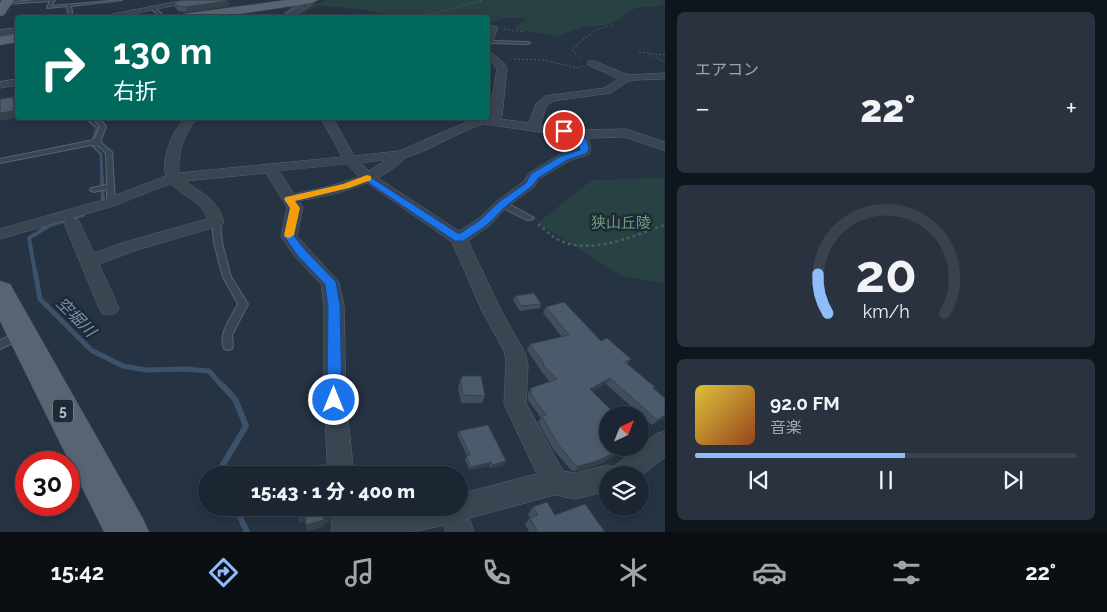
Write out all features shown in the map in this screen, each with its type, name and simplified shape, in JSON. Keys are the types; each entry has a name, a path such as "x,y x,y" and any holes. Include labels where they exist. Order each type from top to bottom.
{"main road":[{"path":"188,15 201,7 310,0"},
{"path":"0,41 15,38"},
{"name":"5","path":"0,291 11,339 127,532"}],"street":[{"path":"289,15 308,5 310,0"},
{"path":"114,15 153,8 201,7"},
{"path":"490,41 496,27"},
{"path":"0,33 15,30"},
{"path":"490,49 502,69 496,116 493,120"},
{"path":"591,63 628,78 664,76"},
{"path":"534,126 542,104 549,98 607,91 628,78"},
{"path":"0,86 15,83"},
{"path":"89,261 131,246 216,222 215,212 209,203 181,186 174,178 170,166 173,154 188,120"},
{"path":"333,120 350,160 367,177 459,238 492,311 516,353 515,404 554,482"},
{"path":"0,234 106,203 174,178 400,155 416,151 473,120 493,120 579,134 626,133 664,147"},
{"path":"459,238 483,223 502,204 529,184 534,176 564,158 584,151 585,147 579,134"},
{"path":"289,199 346,186 394,162 400,155"},
{"path":"270,169 295,208 289,236 302,254 330,282 333,295 334,400 340,466"},
{"path":"72,223 109,308"},
{"path":"633,466 664,442"},
{"path":"355,532 456,521 554,482 575,486 599,480"},
{"path":"345,516 346,532"}],"lane":[{"path":"4,4 53,0"},
{"path":"53,0 48,7 120,0"},
{"path":"69,5 71,15"},
{"path":"153,8 161,15"},
{"path":"490,46 528,43"},
{"path":"93,142 103,126 96,120"},
{"path":"0,161 93,142 109,152 110,186 106,203"},
{"path":"94,190 110,186"},
{"path":"502,204 530,218"},
{"path":"216,222 218,242 227,277 243,304 227,334 228,346"}],"path":[{"path":"422,15 484,0"},
{"path":"514,59 543,60 581,68 582,61 572,49 595,30 613,25"},
{"path":"496,27 525,32"},
{"path":"638,52 664,55"},
{"path":"649,54 664,62"},
{"path":"530,218 562,241 585,246 599,245 664,225"}],"green space":[{"path":"327,0 665,0 664,4 655,7 637,7 613,23 597,27 588,26 556,36 514,29 527,18 504,18 490,23 490,15 390,15 366,10 318,5 300,15 292,15 298,10"},
{"name":"狭山丘陵","path":"664,178 664,283 622,276 538,223 592,180"}],"building":[{"path":"186,0 228,1 186,7 177,6 174,2"},
{"path":"13,97 14,111 0,113 0,99"},
{"path":"534,293 541,304 521,306 515,296"},
{"path":"564,302 601,341 607,338 631,359 625,362 665,398 665,415 657,420 649,413 649,406 641,406 610,378 590,389 607,406 599,406 599,456 608,456 579,466 575,465 557,443 542,416 546,415 531,394 531,388 557,379 543,365 530,344 569,335 546,307"},
{"path":"462,376 481,376 485,396 463,395 460,379 462,379"},
{"path":"488,425 506,461 492,465 491,462 471,467 466,456 470,455 459,431"},
{"path":"547,502 555,515 585,504 605,532 533,532 537,531 530,518 538,515 533,507"},
{"path":"305,516 330,516 324,517 324,520 306,525"}],"waterway":[{"name":"空堀川","path":"285,13 298,5"},
{"name":"空堀川","path":"88,120 97,128 92,145 101,154 102,180"},
{"name":"空堀川","path":"102,178 103,206"},
{"name":"空堀川","path":"35,272 29,238 50,225 83,215"},
{"name":"空堀川","path":"35,271 40,299 91,350 123,366 146,370 185,369 209,371 224,388"},
{"name":"空堀川","path":"222,466 246,426 235,399 223,386"},
{"name":"空堀川","path":"240,516 247,532"}],"slow traffic":[{"path":"289,235 295,208 289,199 346,186 367,178"}],"route":[{"path":"334,400 333,295 330,282 302,254 289,236 295,208 289,199 346,186 367,177 459,238 483,223 502,204 529,184 534,176 564,158 584,151 585,147 579,134 564,131"}]}
